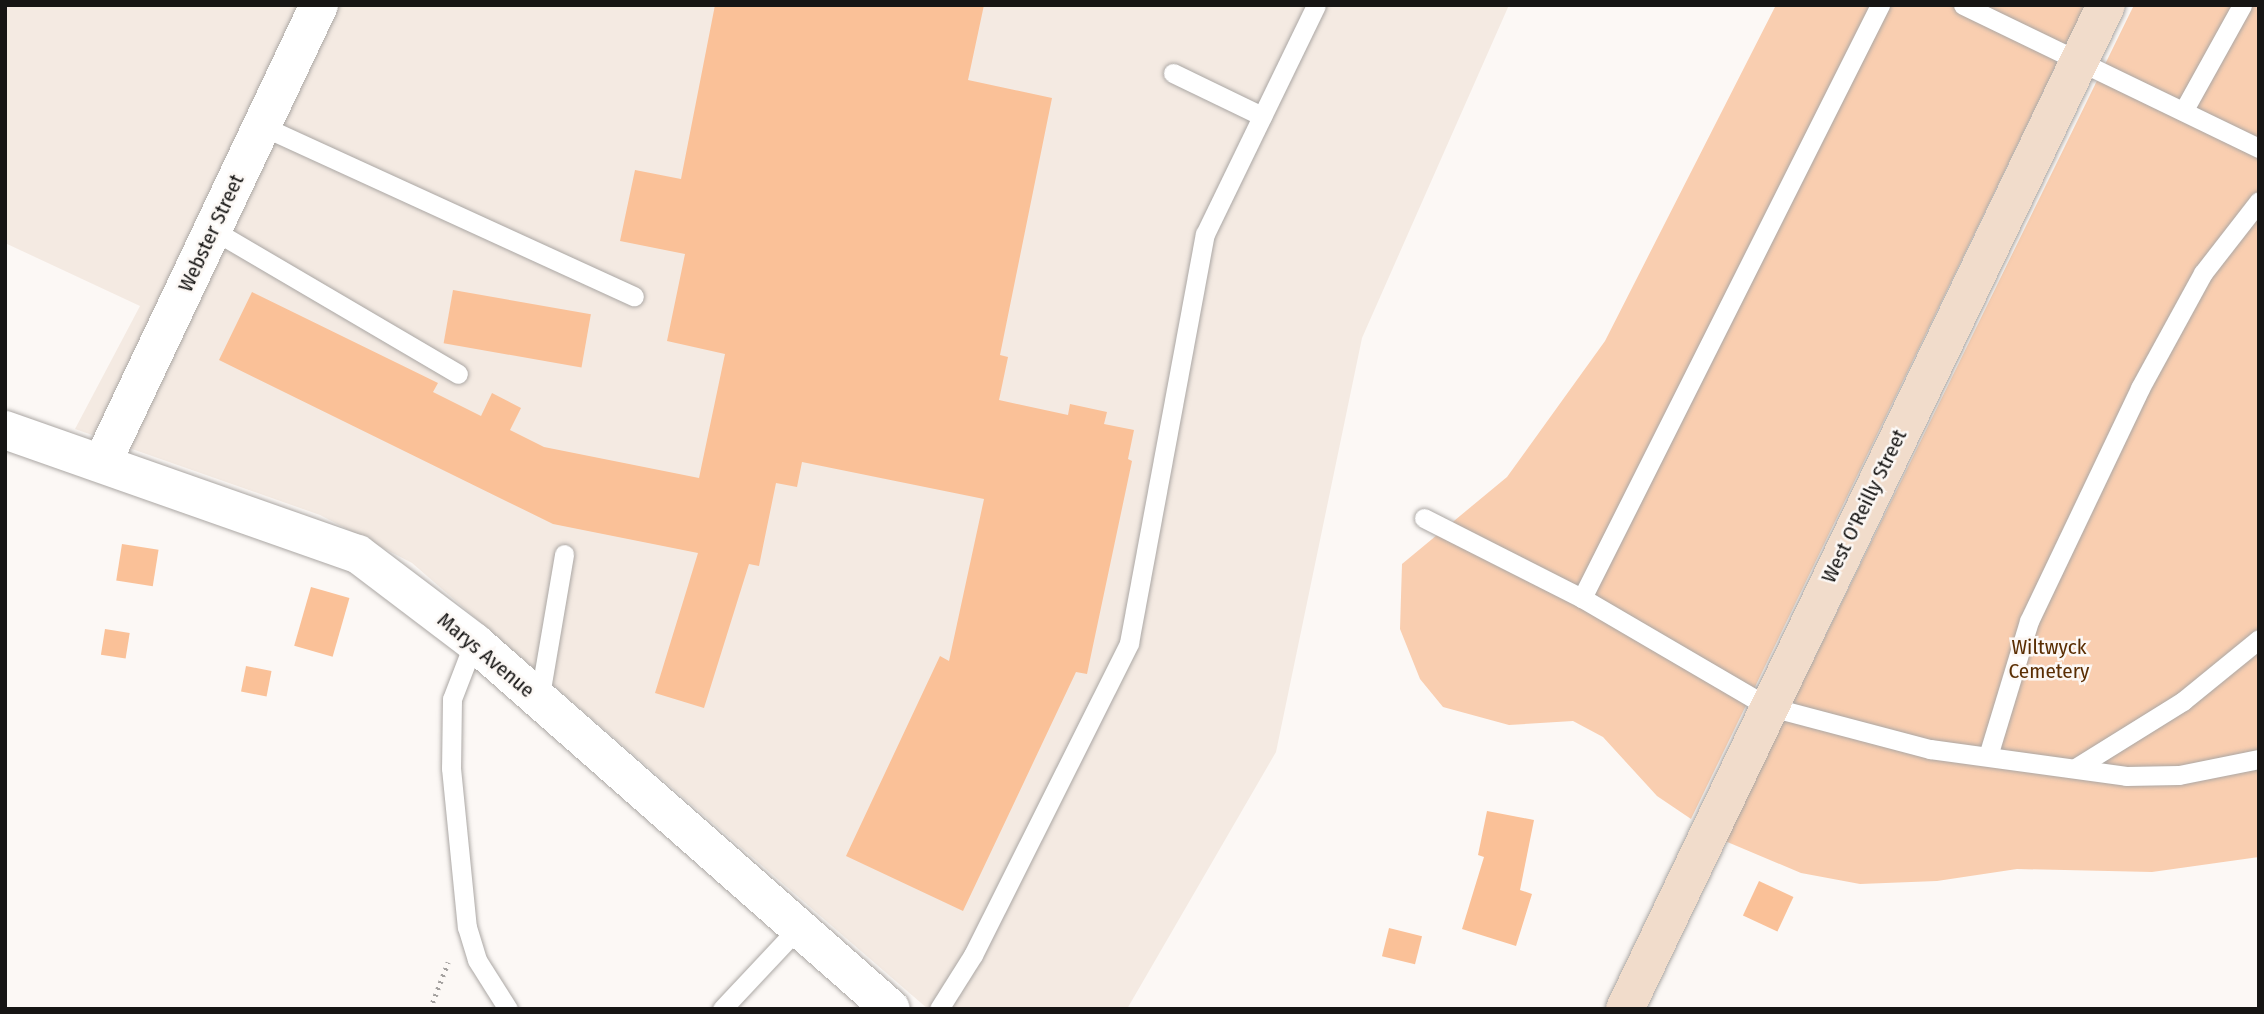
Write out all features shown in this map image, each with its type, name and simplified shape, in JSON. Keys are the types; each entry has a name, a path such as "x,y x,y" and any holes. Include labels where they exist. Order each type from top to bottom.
{"street":[{"name":"Webster Street","path":"103,461 320,5"},
{"name":"West O'Reilly Street","path":"1625,1009 1767,706 2106,5"},
{"name":"Marys Avenue","path":"5,430 103,461 358,554 474,642 801,925 891,1009"}],"lane":[{"path":"939,1009 973,955 1129,643 1205,234 1316,5"},
{"path":"1582,598 1880,5"},
{"path":"1963,5 2078,63 2185,108 2259,148"},
{"path":"2185,108 2242,5"},
{"path":"1173,73 1262,116"},
{"path":"262,126 634,296"},
{"path":"1988,756 2029,621 2140,388 2203,272 2259,201"},
{"path":"213,230 458,374"},
{"path":"1424,518 1582,598 1767,706 1930,749 2077,767 2126,776 2179,775 2259,759"},
{"path":"540,701 564,554"},
{"path":"2077,767 2183,701 2259,639"},
{"path":"474,642 452,699 453,793 467,927 477,960 508,1009"},
{"path":"722,1009 801,925"}],"path":[{"path":"430,1009 453,952"}],"shaded area":[{"path":"5,5 1509,5 1362,338 1276,752 1127,1009 928,1009 412,563 320,515 75,429 140,306 5,243"}],"green space":[{"path":"1776,5 2085,5 1691,819 1657,796 1603,737 1573,721 1509,725 1443,707 1420,679 1400,629 1402,564 1507,477 1605,341"},
{"name":"Wiltwyck Cemetery","path":"2134,5 2259,5 2259,857 2152,872 2017,869 1937,881 1860,884 1801,873 1725,841"}],"building":[{"path":"715,5 984,5 968,80 1052,98 1000,355 1008,357 999,400 1068,415 1070,404 1107,412 1104,424 1134,430 1128,459 1132,461 1087,674 1076,672 963,911 846,856 940,656 949,661 984,499 802,462 797,487 776,483 759,566 749,564 704,708 655,693 698,553 553,524 219,360 252,292 438,383 433,392 481,416 492,393 521,408 510,430 544,447 699,478 725,354 667,341 685,254 620,241 635,170 681,179"},
{"path":"453,290 591,314 581,367 444,343"},
{"path":"122,544 159,550 153,586 116,581"},
{"path":"311,587 349,598 333,657 294,646"},
{"path":"105,629 130,633 126,659 101,655"},
{"path":"246,666 272,671 267,696 241,692"},
{"path":"1487,811 1534,820 1520,890 1532,894 1516,946 1462,929 1484,857 1478,855"},
{"path":"1759,881 1793,897 1777,931 1743,915"},
{"path":"1389,928 1422,936 1415,964 1382,956"}]}
